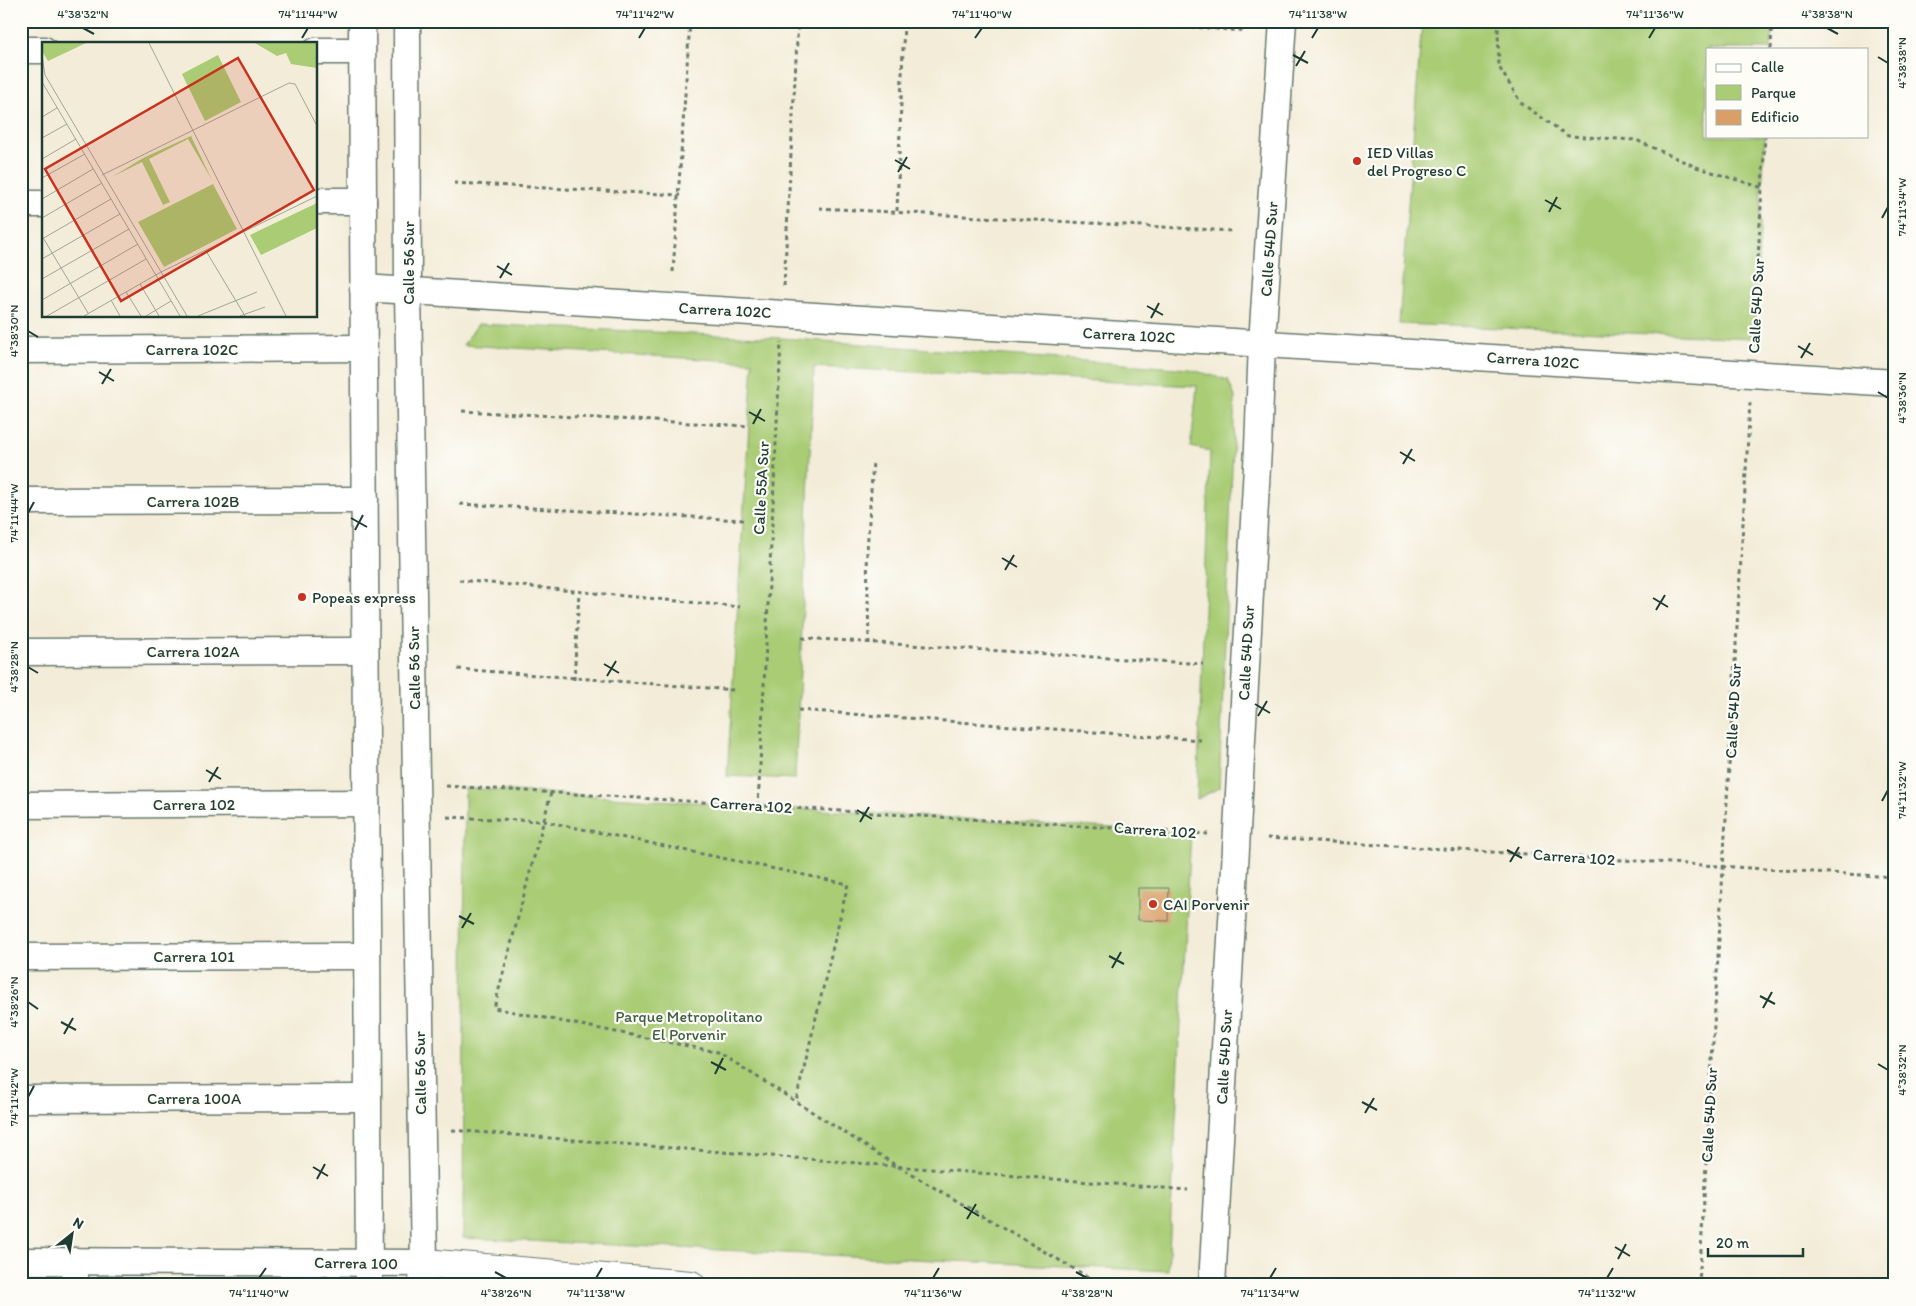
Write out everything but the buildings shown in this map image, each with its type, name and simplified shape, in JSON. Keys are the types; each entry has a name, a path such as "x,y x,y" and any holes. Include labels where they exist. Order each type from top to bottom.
{"street":[{"path":"362,21 369,1274"},
{"name":"Calle 56 Sur","path":"407,21 408,291 423,1274"},
{"name":"Calle 54D Sur","path":"1212,1285 1258,448 1262,343 1283,21"},
{"path":"21,50 42,50"},
{"path":"318,51 362,51"},
{"path":"318,201 363,201"},
{"path":"21,204 42,204"},
{"name":"Carrera 102C","path":"363,288 1895,383"},
{"name":"Carrera 102C","path":"21,350 364,348"},
{"name":"Carrera 102B","path":"21,501 365,500"},
{"name":"Carrera 102A","path":"21,652 365,651"},
{"name":"Carrera 102","path":"21,805 366,803"},
{"name":"Carrera 101","path":"21,956 367,956"},
{"name":"Carrera 100A","path":"21,1099 367,1098"},
{"name":"Carrera 100","path":"21,1261 75,1273 423,1274 691,1285"}],"path":[{"path":"674,272 690,21"},
{"name":"Calle 55A Sur","path":"758,806 798,21"},
{"path":"897,211 904,21"},
{"path":"1111,21 1245,31"},
{"path":"1220,21 1220,29"},
{"path":"1501,21 1498,30 1499,68 1521,103 1568,136 1636,140 1696,167 1762,188"},
{"path":"1770,48 1772,21"},
{"name":"Calle 54D Sur","path":"1699,1285 1766,138"},
{"path":"454,182 680,194"},
{"path":"819,208 1233,231"},
{"path":"462,411 749,426"},
{"path":"869,644 867,551 873,461"},
{"path":"460,504 743,520"},
{"path":"459,580 740,607"},
{"path":"574,680 579,592"},
{"path":"802,638 869,644 1203,664"},
{"path":"458,669 574,680 734,690"},
{"path":"798,710 1200,740"},
{"name":"Carrera 102","path":"416,785 1895,876"},
{"path":"551,793 494,1008 718,1052 896,1166 1102,1285"},
{"path":"416,815 543,821 848,884 796,1102"},
{"path":"421,1128 1216,1192"}],"green space":[{"path":"1422,21 1772,21 1771,48 1706,48 1706,138 1765,138 1754,338 1399,324"},
{"path":"478,324 782,338 1189,369 1228,380 1235,397 1219,788 1197,799 1210,451 1191,447 1197,386 814,367 795,779 727,776 753,362 463,345"},
{"name":"Parque Metropolitano El Porvenir","path":"465,788 1191,833 1168,1271 463,1238"}],"place":[{"name":"IED Villas del Progreso C","path":"1357,161"},
{"name":"Popeas express","path":"302,597"},
{"name":"CAI Porvenir","path":"1153,904"}]}
